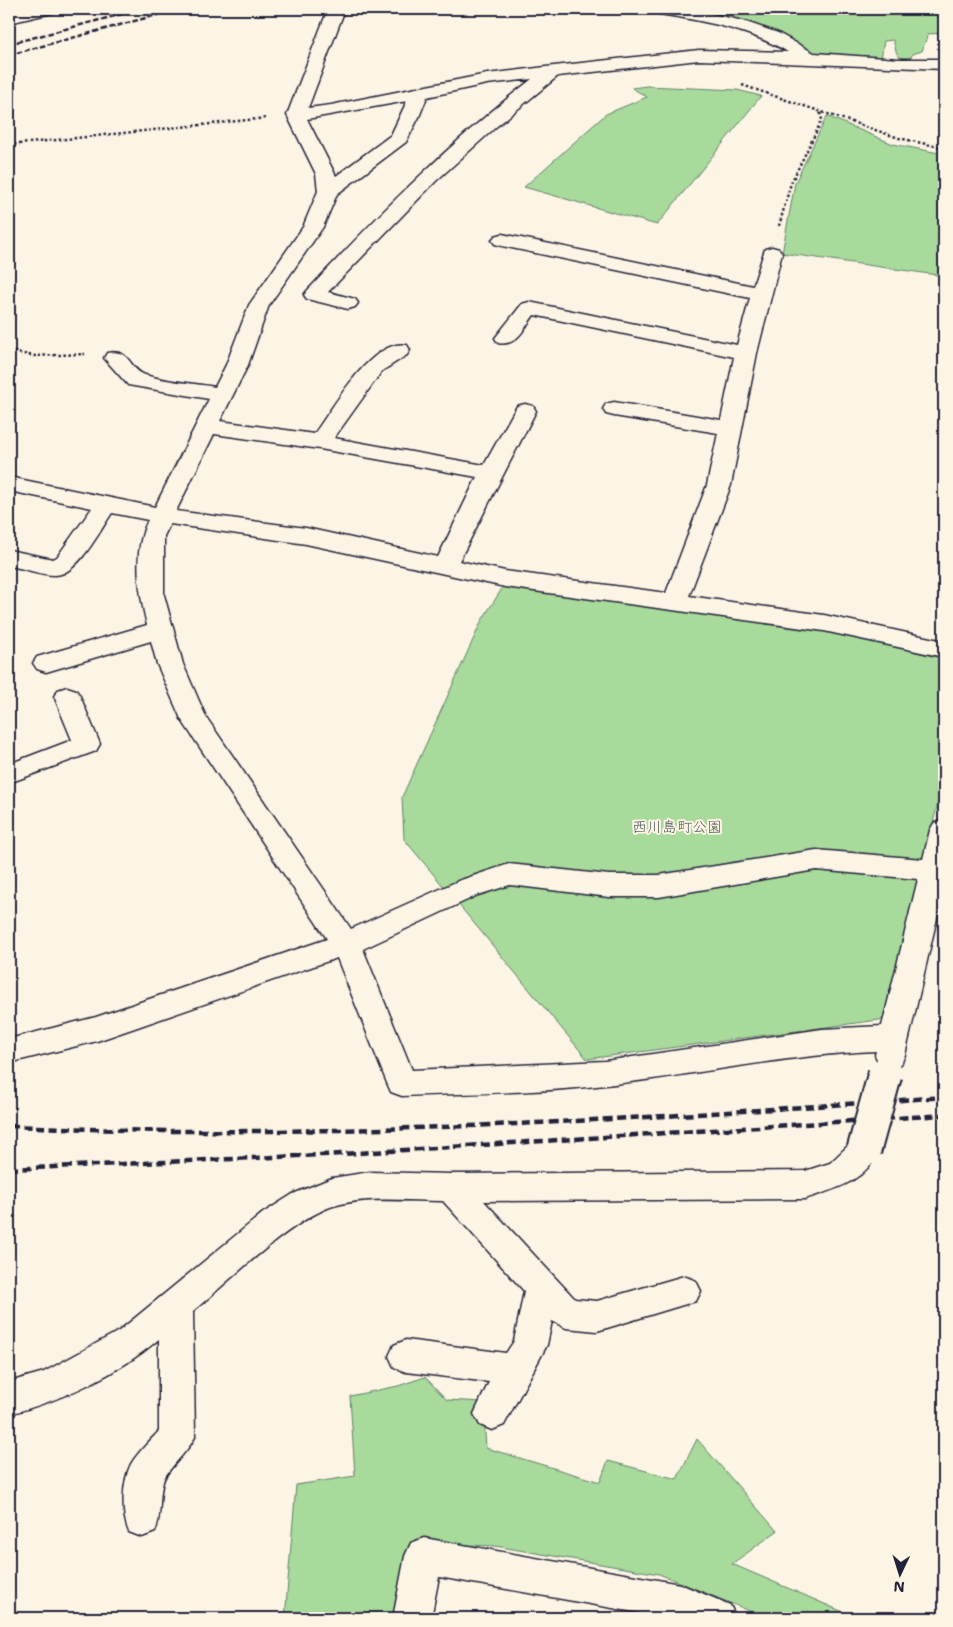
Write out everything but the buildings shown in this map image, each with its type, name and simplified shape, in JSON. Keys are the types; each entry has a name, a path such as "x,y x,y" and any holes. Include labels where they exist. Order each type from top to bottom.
{"street":[{"path":"9,18 46,9"},
{"path":"336,9 296,115 326,174 328,191 313,227 259,305 238,365 221,395 152,536 152,595 170,664 194,719 346,944 402,1083 519,1080 605,1073 822,1041 894,1038"},
{"path":"660,9 714,17 754,29 780,39 810,58"},
{"path":"296,115 331,111 487,79 699,55 810,58 899,64 944,64"},
{"path":"348,303 314,294 389,215 472,137 555,70"},
{"path":"328,191 399,138 419,93"},
{"path":"502,240 761,294"},
{"path":"675,601 719,485 746,353 772,253"},
{"path":"506,338 529,308 746,353"},
{"path":"320,442 374,366 399,350"},
{"path":"115,358 136,380 221,395"},
{"path":"614,409 730,428"},
{"path":"445,566 491,473 525,411"},
{"path":"206,426 320,442 491,473"},
{"path":"9,484 162,516 306,536 505,579 824,623 944,649"},
{"path":"9,558 56,567 66,562 106,505"},
{"path":"46,663 161,630"},
{"path":"9,774 88,744 67,696"},
{"path":"9,1398 52,1386 131,1342 275,1223 304,1204 325,1195 370,1186 451,1188 805,1185 841,1173 864,1150 939,871 944,830"},
{"path":"9,1051 97,1029 346,944 468,888 509,874 609,886 659,886 816,860 939,871"},
{"path":"451,1188 566,1313 597,1316 684,1291"},
{"path":"492,1414 530,1345 542,1287"},
{"path":"142,1520 145,1474 178,1437 176,1306"},
{"path":"406,1356 441,1359 463,1365 515,1370"},
{"path":"412,1618 424,1556 680,1602 717,1618"}],"path":[{"path":"740,84 899,138 944,148"},
{"path":"772,253 791,183 822,120 820,110"},
{"path":"9,145 296,115"},
{"path":"9,351 34,356 100,353 115,358"}],"green space":[{"path":"690,9 892,9 913,11 944,9 944,33 928,34 922,51 913,54 909,59 899,56 893,40 884,41 881,59 811,55 757,27 724,16"},
{"path":"647,86 737,90 761,96 657,225 524,187 606,114 647,97 632,88"},
{"path":"827,116 893,144 944,154 944,276 782,253 795,183"},
{"name":"西川島町公園","path":"505,584 824,629 944,659 944,777 886,1019 587,1059 404,839 402,797 482,620"},
{"path":"425,1377 447,1400 483,1402 486,1448 600,1482 608,1461 677,1479 697,1439 777,1531 732,1564 857,1618 767,1618 659,1574 495,1546 416,1543 401,1618 285,1618 296,1485 355,1476 350,1396 398,1386"}],"railway":[{"path":"9,44 141,9"},
{"path":"9,55 179,9"},
{"path":"9,1126 166,1131 377,1129 566,1122 944,1097"},
{"path":"9,1169 343,1154 944,1115"}]}
